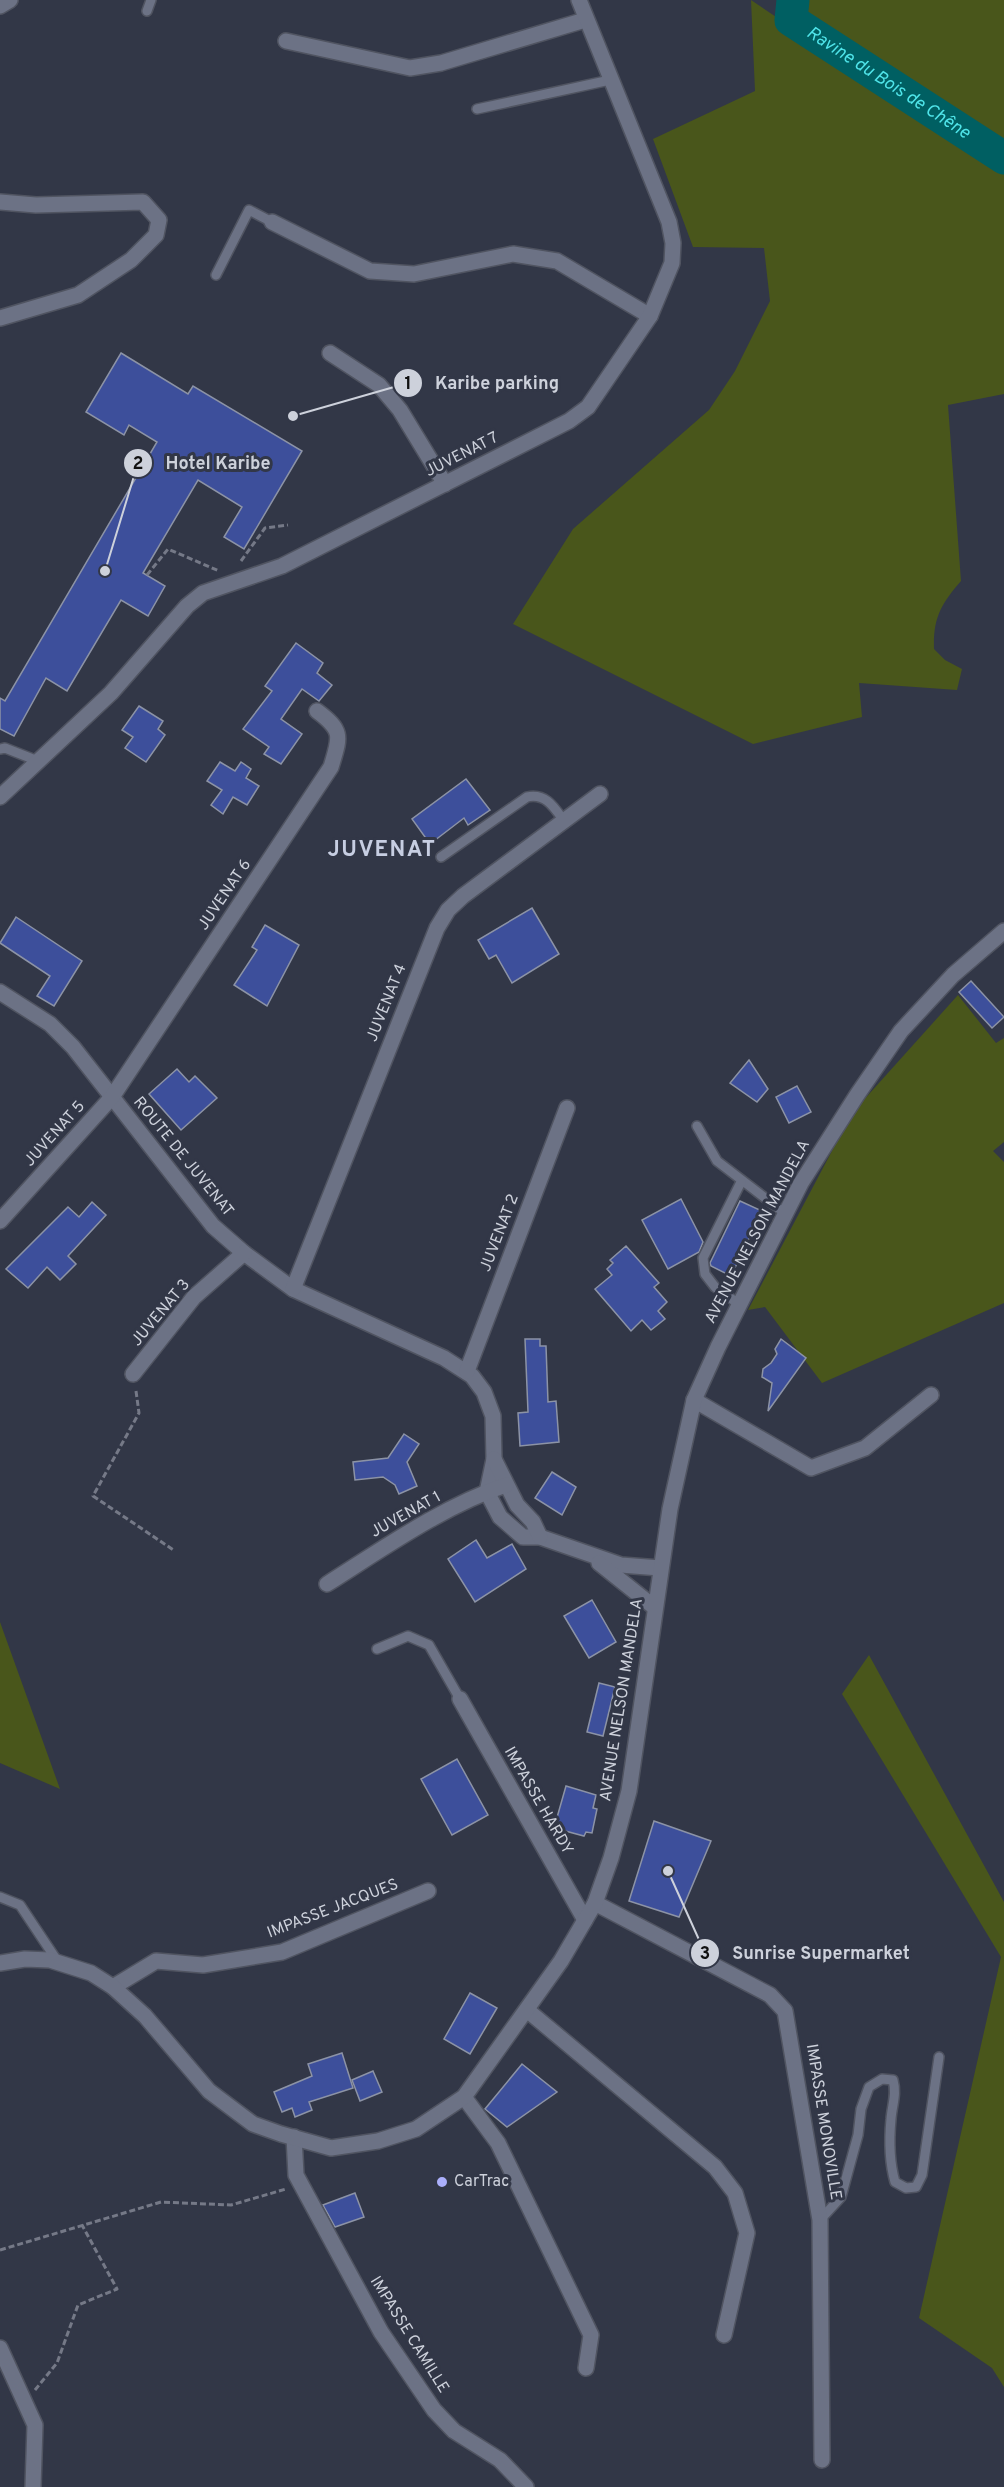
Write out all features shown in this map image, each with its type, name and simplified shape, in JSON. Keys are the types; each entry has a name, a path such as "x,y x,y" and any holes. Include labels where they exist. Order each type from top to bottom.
{"street":[{"path":"0,6 10,0"},
{"name":"JUVENAT 7","path":"0,797 111,693 186,606 203,593 282,566 569,421 588,407 650,316 672,262 673,243 669,222 585,20 579,0"},
{"path":"286,41 410,68 441,63 585,20"},
{"path":"0,202 36,205 143,202 159,220 156,235 131,260 78,295 0,318"},
{"path":"272,222 370,271 414,274 513,254 557,261 650,316"},
{"path":"330,353 379,386 400,410 445,484"},
{"name":"JUVENAT 6","path":"112,1098 331,767 339,738 335,724 317,711"},
{"name":"JUVENAT 4","path":"293,1289 436,928 448,910 463,896 600,794"},
{"name":"AVENUE NELSON MANDELA","path":"0,1963 25,1959 58,1963 90,1973 113,1987 145,2016 209,2091 253,2124 331,2148 378,2141 416,2129 464,2097 561,1961 595,1903 611,1858 629,1791 660,1568 694,1400 801,1183 856,1095 901,1031 953,975 1004,931"},
{"name":"ROUTE DE JUVENAT","path":"0,992 50,1024 73,1047 213,1226 244,1253 293,1289 467,1371 484,1392 493,1416 494,1459 487,1492"},
{"name":"JUVENAT 5","path":"0,1221 112,1098"},
{"name":"JUVENAT 2","path":"467,1371 567,1108"},
{"name":"JUVENAT 3","path":"133,1374 194,1297 244,1253"},
{"path":"694,1400 811,1468 865,1448 931,1395"},
{"name":"ROUTE DE JUVENAT","path":"494,1459 506,1485 540,1537"},
{"name":"JUVENAT 1","path":"327,1584 402,1537 487,1492 506,1485"},
{"path":"487,1492 500,1516 523,1537 540,1537 592,1557 621,1565 660,1568"},
{"path":"592,1557 654,1607"},
{"name":"IMPASSE HARDY","path":"460,1699 585,1920"},
{"name":"IMPASSE JACQUES","path":"113,1987 156,1961 203,1965 282,1952 428,1891"},
{"name":"IMPASSE MONOVILLE","path":"595,1903 770,1995 785,2011 820,2220 822,2460"},
{"path":"526,2010 715,2168 735,2193 747,2233 724,2335"},
{"path":"464,2097 498,2143 591,2335 586,2368"},
{"name":"IMPASSE CAMILLE","path":"294,2137 296,2175 300,2185 381,2332 434,2410 454,2431 500,2460 526,2487"},
{"path":"0,2348 35,2425 33,2487"}],"lane":[{"path":"147,11 151,0"},
{"path":"477,109 610,80"},
{"path":"216,275 249,210 272,222"},
{"path":"0,749 5,748 38,761"},
{"path":"441,857 527,797 544,798 552,804 564,821"},
{"path":"696,1126 717,1161 741,1182 786,1214"},
{"path":"740,1305 715,1287 705,1274 703,1258 741,1182"},
{"path":"377,1648 408,1636 429,1645 460,1699"},
{"path":"0,1897 20,1905 58,1963"},
{"path":"820,2220 841,2197 858,2135 861,2109 869,2087 882,2079 893,2080 896,2090 890,2143 891,2168 895,2182 906,2188 916,2187 922,2175 939,2057"}],"path":[{"path":"236,563 244,559 265,528 288,525"},
{"path":"147,575 168,549 219,571 228,567"},
{"path":"133,1374 139,1413 93,1496 175,1551"},
{"path":"0,2250 161,2202 231,2205 300,2185"},
{"path":"25,2403 57,2363 78,2305 117,2289 82,2225"}],"green space":[{"path":"751,0 1004,170 1004,394 948,405 961,581 943,604 935,629 934,649 945,660 962,669 957,690 859,683 862,717 753,744 513,624 573,529 709,410 735,371 770,301 764,248 693,247 653,139 755,91"},
{"path":"804,0 1004,0 1004,147 803,14"},
{"path":"958,995 996,1043 1004,1038 1004,1142 993,1151 1004,1162 1004,1303 822,1383 765,1307 748,1310 852,1113"},
{"path":"0,1622 60,1789 0,1763"},
{"path":"869,1655 1004,1902 1004,2387 992,2368 919,2318 1001,1957 842,1694"}],"building":[{"path":"121,353 188,394 193,386 302,451 244,549 224,537 242,507 198,480 143,573 165,586 148,616 121,600 67,691 46,678 14,736 0,729 0,698 5,701 157,442 129,425 124,435 86,412"},
{"path":"296,643 323,663 317,673 332,685 319,701 302,689 281,719 302,734 281,764 264,754 269,747 243,729 272,691 265,686"},
{"path":"139,706 163,721 158,729 165,735 146,762 125,748 133,737 122,730"},
{"path":"220,762 235,771 241,762 251,769 246,778 259,786 247,805 233,797 223,814 211,805 222,790 207,781"},
{"path":"466,779 490,810 468,825 464,818 430,844 412,819"},
{"path":"532,908 559,954 512,983 496,955 489,959 478,940"},
{"path":"16,917 82,961 54,1006 37,996 50,976 0,943"},
{"path":"265,925 299,945 267,1006 234,985 257,950 252,947"},
{"path":"971,981 1004,1017 992,1028 959,992"},
{"path":"749,1060 768,1089 757,1102 730,1083"},
{"path":"177,1069 189,1082 195,1076 217,1098 181,1130 149,1094"},
{"path":"797,1086 811,1112 789,1123 776,1097"},
{"path":"681,1199 703,1242 699,1252 668,1269 642,1220"},
{"path":"740,1201 762,1211 731,1276 711,1266 710,1263"},
{"path":"92,1202 106,1215 68,1256 76,1264 60,1280 47,1267 28,1288 6,1269 68,1207 79,1217"},
{"path":"626,1246 659,1283 654,1287 667,1302 658,1311 665,1319 651,1330 642,1320 631,1331 595,1289 612,1275 607,1269 613,1263 610,1260"},
{"path":"525,1339 540,1339 540,1346 546,1346 548,1402 556,1401 559,1442 520,1446 518,1413 528,1412"},
{"path":"781,1339 806,1358 768,1411 772,1383 762,1377 763,1369 777,1354 775,1349"},
{"path":"404,1434 419,1444 407,1462 417,1486 399,1494 395,1485 383,1477 355,1480 353,1462 388,1458"},
{"path":"552,1472 576,1487 562,1515 535,1498"},
{"path":"476,1540 487,1558 512,1544 526,1569 475,1602 448,1559"},
{"path":"592,1600 616,1642 589,1658 564,1616"},
{"path":"599,1683 615,1687 603,1736 587,1732"},
{"path":"457,1759 488,1815 452,1835 421,1779"},
{"path":"566,1786 596,1795 593,1808 597,1809 592,1833 586,1832 584,1836 554,1828"},
{"path":"654,1821 711,1841 679,1917 629,1901"},
{"path":"470,1993 497,2008 470,2054 444,2039"},
{"path":"342,2053 353,2088 309,2102 312,2110 295,2117 292,2108 282,2112 274,2092 312,2076 308,2064"},
{"path":"522,2064 557,2092 507,2127 485,2109"},
{"path":"373,2071 382,2092 360,2101 352,2080"},
{"path":"355,2193 364,2217 335,2227 323,2205"}],"waterway":[{"name":"Ravine du Bois de Chêne","path":"793,0 791,20 1004,158"}],"place":[{"name":"Karibe parking","path":"293,416"},
{"name":"Hotel Karibe","path":"105,571"},
{"name":"Sunrise Supermarket","path":"668,1871"},
{"name":"CarTrac","path":"442,2182"}],"district":[{"name":"JUVENAT","path":"382,850"}]}
